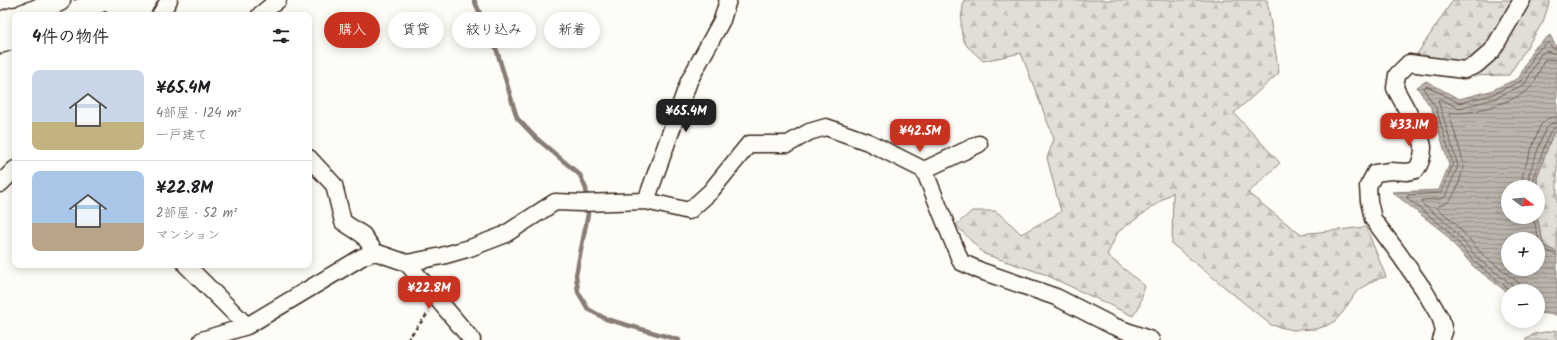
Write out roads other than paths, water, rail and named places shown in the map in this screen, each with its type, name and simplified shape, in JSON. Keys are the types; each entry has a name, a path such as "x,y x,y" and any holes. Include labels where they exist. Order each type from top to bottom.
{"main road":[{"path":"31,12 59,0"},
{"path":"84,10 102,0"},
{"path":"0,23 12,19"},
{"path":"0,42 12,38"}],"street":[{"path":"162,12 169,0"},
{"path":"264,12 278,0"},
{"path":"646,201 689,81 722,20 728,0"},
{"path":"1441,340 1444,332 1441,319 1403,260 1373,219 1369,201 1368,186 1375,173 1412,171 1416,170 1422,162 1424,145 1395,88 1397,75 1408,63 1464,70 1476,66 1492,51 1522,0"},
{"path":"312,161 334,185 343,222 363,235 375,252 407,263 442,256 470,248 504,235 555,202 581,203 646,201 689,211 710,192 749,144 788,144 809,132 826,127 868,142 924,170 961,262 981,271 1056,297 1113,326 1151,340"},
{"path":"924,170 979,144"},
{"path":"0,184 12,172"},
{"path":"202,340 247,326 362,257 375,252"},
{"path":"407,263 472,340"},
{"path":"189,268 247,326"}],"water":[{"path":"1550,35 1557,49 1557,131 1553,133 1537,180 1501,180 1501,224 1539,224 1541,232 1501,232 1501,276 1545,276 1545,246 1557,252 1557,315 1545,314 1545,284 1501,284 1501,288 1473,266 1443,232 1392,192 1439,190 1449,165 1432,109 1417,87 1426,81 1459,99 1490,91 1519,78 1533,49"}],"waterway":[{"path":"474,0 497,51 517,118 535,137 580,175 586,189 588,214 576,275 578,292 588,309 606,319 679,340"}]}
